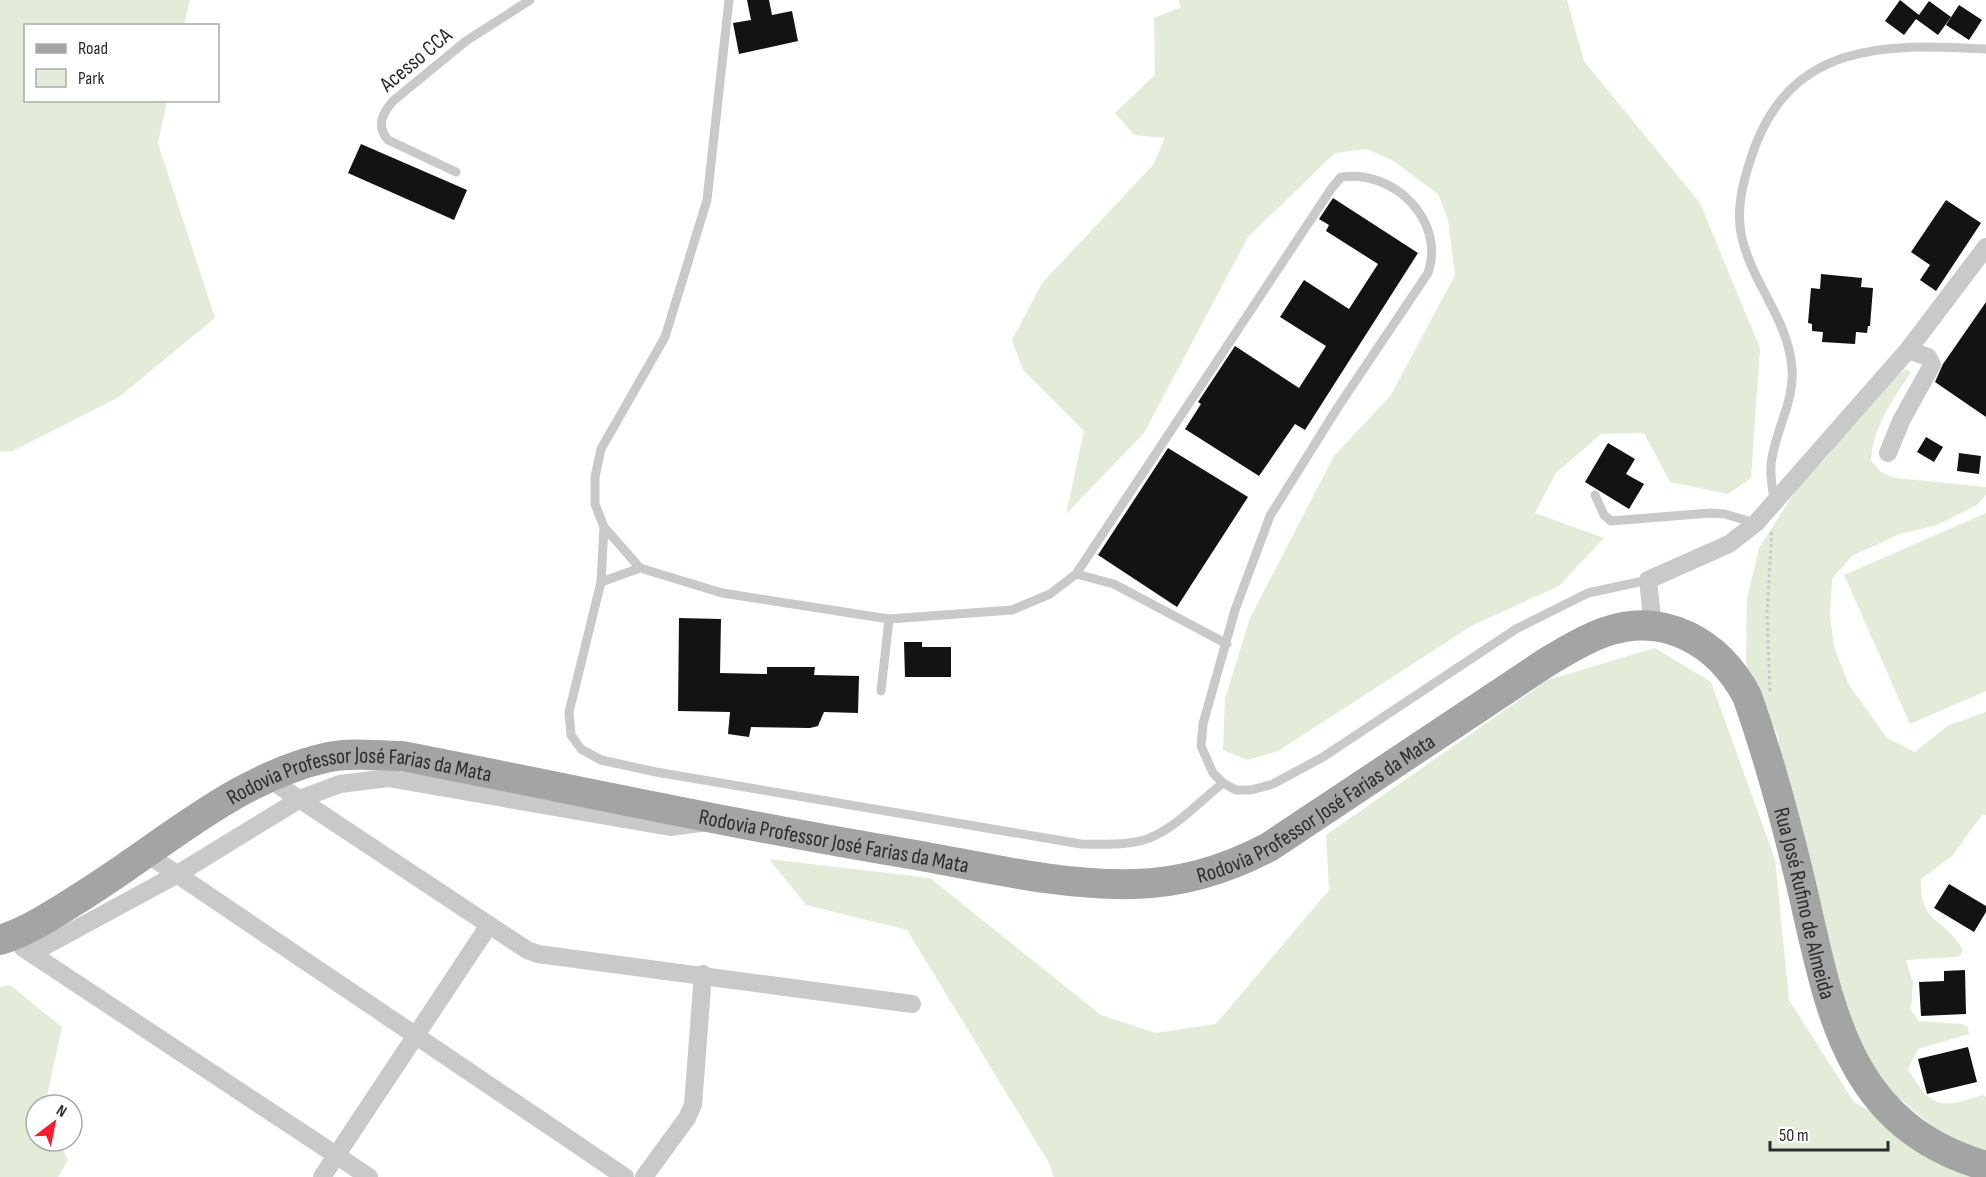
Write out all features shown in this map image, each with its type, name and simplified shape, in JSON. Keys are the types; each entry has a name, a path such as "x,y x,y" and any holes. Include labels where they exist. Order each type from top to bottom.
{"main road":[{"name":"Rodovia Professor José Farias da Mata","path":"3,939 59,911 147,854 200,816 266,777 332,757 402,756 851,844 1071,880 1136,884 1206,874 1239,863 1269,847 1547,662 1575,646 1622,628 1653,626"},
{"name":"Rua José Rufino de Almeida","path":"1653,626 1675,631 1716,653 1737,678 1747,696 1786,824 1824,982 1840,1034 1857,1067 1904,1126 1925,1141 1965,1160 1986,1166"}],"street":[{"path":"1653,626 1648,580 1729,544 1756,523 1908,350 1986,247"},
{"path":"1888,453 1901,421 1932,365 1928,357 1908,350"},
{"path":"266,777 527,950 538,954 703,974 912,1004"},
{"path":"32,953 176,875 300,799 340,784 388,778 670,828 694,826 721,819"},
{"path":"147,854 625,1177"},
{"path":"322,1177 489,925"},
{"path":"3,939 32,953 369,1177"},
{"path":"644,1177 687,1119 693,1105 703,974"}],"lane":[{"name":"Acesso CCA","path":"456,172 388,140 382,132 381,123 384,111 393,100 466,41 530,0"},
{"path":"729,0 707,200 665,337 601,449 595,477 595,504 604,527 640,568 722,593 889,618 1012,610 1050,594 1076,574 1331,189 1341,177 1356,175 1375,178 1399,191 1424,220 1433,243 1434,256 1428,273 1338,407 1270,516 1255,552 1203,724 1201,746 1214,773 1223,783 1236,790 1251,790 1273,784 1323,757 1516,629 1588,593 1648,580"},
{"path":"1774,503 1771,467 1788,406 1792,370 1788,339 1777,312 1751,266 1742,241 1739,216 1742,185 1756,141 1779,102 1801,78 1818,66 1855,53 1890,49 1986,49"},
{"path":"1595,495 1604,516 1611,521 1710,513 1725,514 1756,523"},
{"path":"604,527 601,582 569,712 571,735 581,749 601,760 656,772 1081,844 1120,844 1147,838 1162,831 1223,783"},
{"path":"601,582 640,568"},
{"path":"1076,574 1114,584 1227,644"},
{"path":"881,691 889,618"}],"path":[{"path":"1770,693 1767,612 1774,503"}],"green space":[{"path":"0,0 190,0 184,24 24,24 24,102 167,102 158,143 215,318 119,397 13,451 0,452"},
{"path":"1178,0 1567,0 1584,61 1700,203 1760,348 1751,478 1728,494 1670,482 1644,433 1601,434 1556,473 1535,513 1604,538 1559,586 1473,625 1278,751 1248,760 1223,750 1225,699 1250,618 1334,456 1391,395 1455,275 1448,220 1438,194 1392,160 1366,149 1335,153 1248,237 1144,433 1066,514 1084,431 1023,370 1012,340 1042,283 1153,165 1165,138 1134,135 1115,113 1155,75 1154,18 1181,7"},
{"path":"1907,369 1911,372 1880,425 1871,461 1881,472 1896,478 1986,487 1986,495 1977,505 1937,525 1900,534 1852,556 1832,579 1830,616 1834,647 1849,685 1887,738 1915,752 1947,726 1986,712 1986,815 1982,815 1952,856 1921,879 1924,905 1963,950 1960,956 1906,960 1913,982 1911,1010 1919,1021 1962,1024 1968,1027 1969,1034 1918,1049 1908,1069 1923,1092 1938,1102 1956,1102 1983,1095 1986,1097 1986,1150 1948,1139 1878,1081 1855,1045 1787,795 1778,736 1751,681 1746,662 1747,599 1759,548 1798,487 1826,458 1867,404"},
{"path":"1986,513 1986,691 1910,724 1844,575"},
{"path":"1655,648 1711,682 1775,859 1789,1000 1854,1102 1986,1177 1054,1177 1049,1163 907,930 806,905 769,859 930,878 1101,1015 1156,1033 1216,1024 1329,890 1326,835 1548,680"},
{"path":"10,985 62,1027 48,1093 24,1093 24,1153 65,1153 68,1160 58,1177 0,1177 0,987"}],"building":[{"path":"747,0 769,0 772,15 792,11 798,41 739,54 733,23 751,20"},
{"path":"1900,0 1919,15 1904,35 1885,21"},
{"path":"1929,1 1951,17 1938,35 1916,19"},
{"path":"1959,5 1982,20 1969,40 1946,25"},
{"path":"361,144 467,190 454,220 348,173"},
{"path":"1333,198 1418,253 1305,430 1295,424 1259,476 1185,429 1201,404 1198,402 1235,346 1299,388 1326,346 1280,317 1304,280 1349,309 1378,264 1326,231 1329,225 1319,219"},
{"path":"1946,200 1981,223 1936,291 1920,280 1930,265 1911,252"},
{"path":"1821,274 1862,278 1861,287 1873,288 1870,326 1868,326 1867,333 1856,332 1855,344 1822,342 1823,332 1812,331 1812,324 1808,323 1811,288 1820,289"},
{"path":"1986,302 1986,417 1935,382 1943,364"},
{"path":"1926,437 1943,447 1934,462 1917,452"},
{"path":"1608,443 1635,459 1626,474 1644,484 1629,509 1585,482"},
{"path":"1168,448 1248,497 1177,607 1098,555"},
{"path":"1959,453 1981,456 1979,474 1957,471"},
{"path":"679,618 721,619 720,673 767,674 767,667 815,667 814,675 859,676 858,713 824,712 818,726 810,728 751,727 749,737 728,734 730,712 678,711"},
{"path":"904,642 922,642 922,647 951,647 951,677 905,677"},
{"path":"1949,884 1986,906 1986,912 1974,932 1934,908"},
{"path":"1965,970 1966,1014 1921,1016 1919,982 1944,981 1944,971"},
{"path":"1968,1047 1977,1082 1927,1094 1918,1059"}]}
